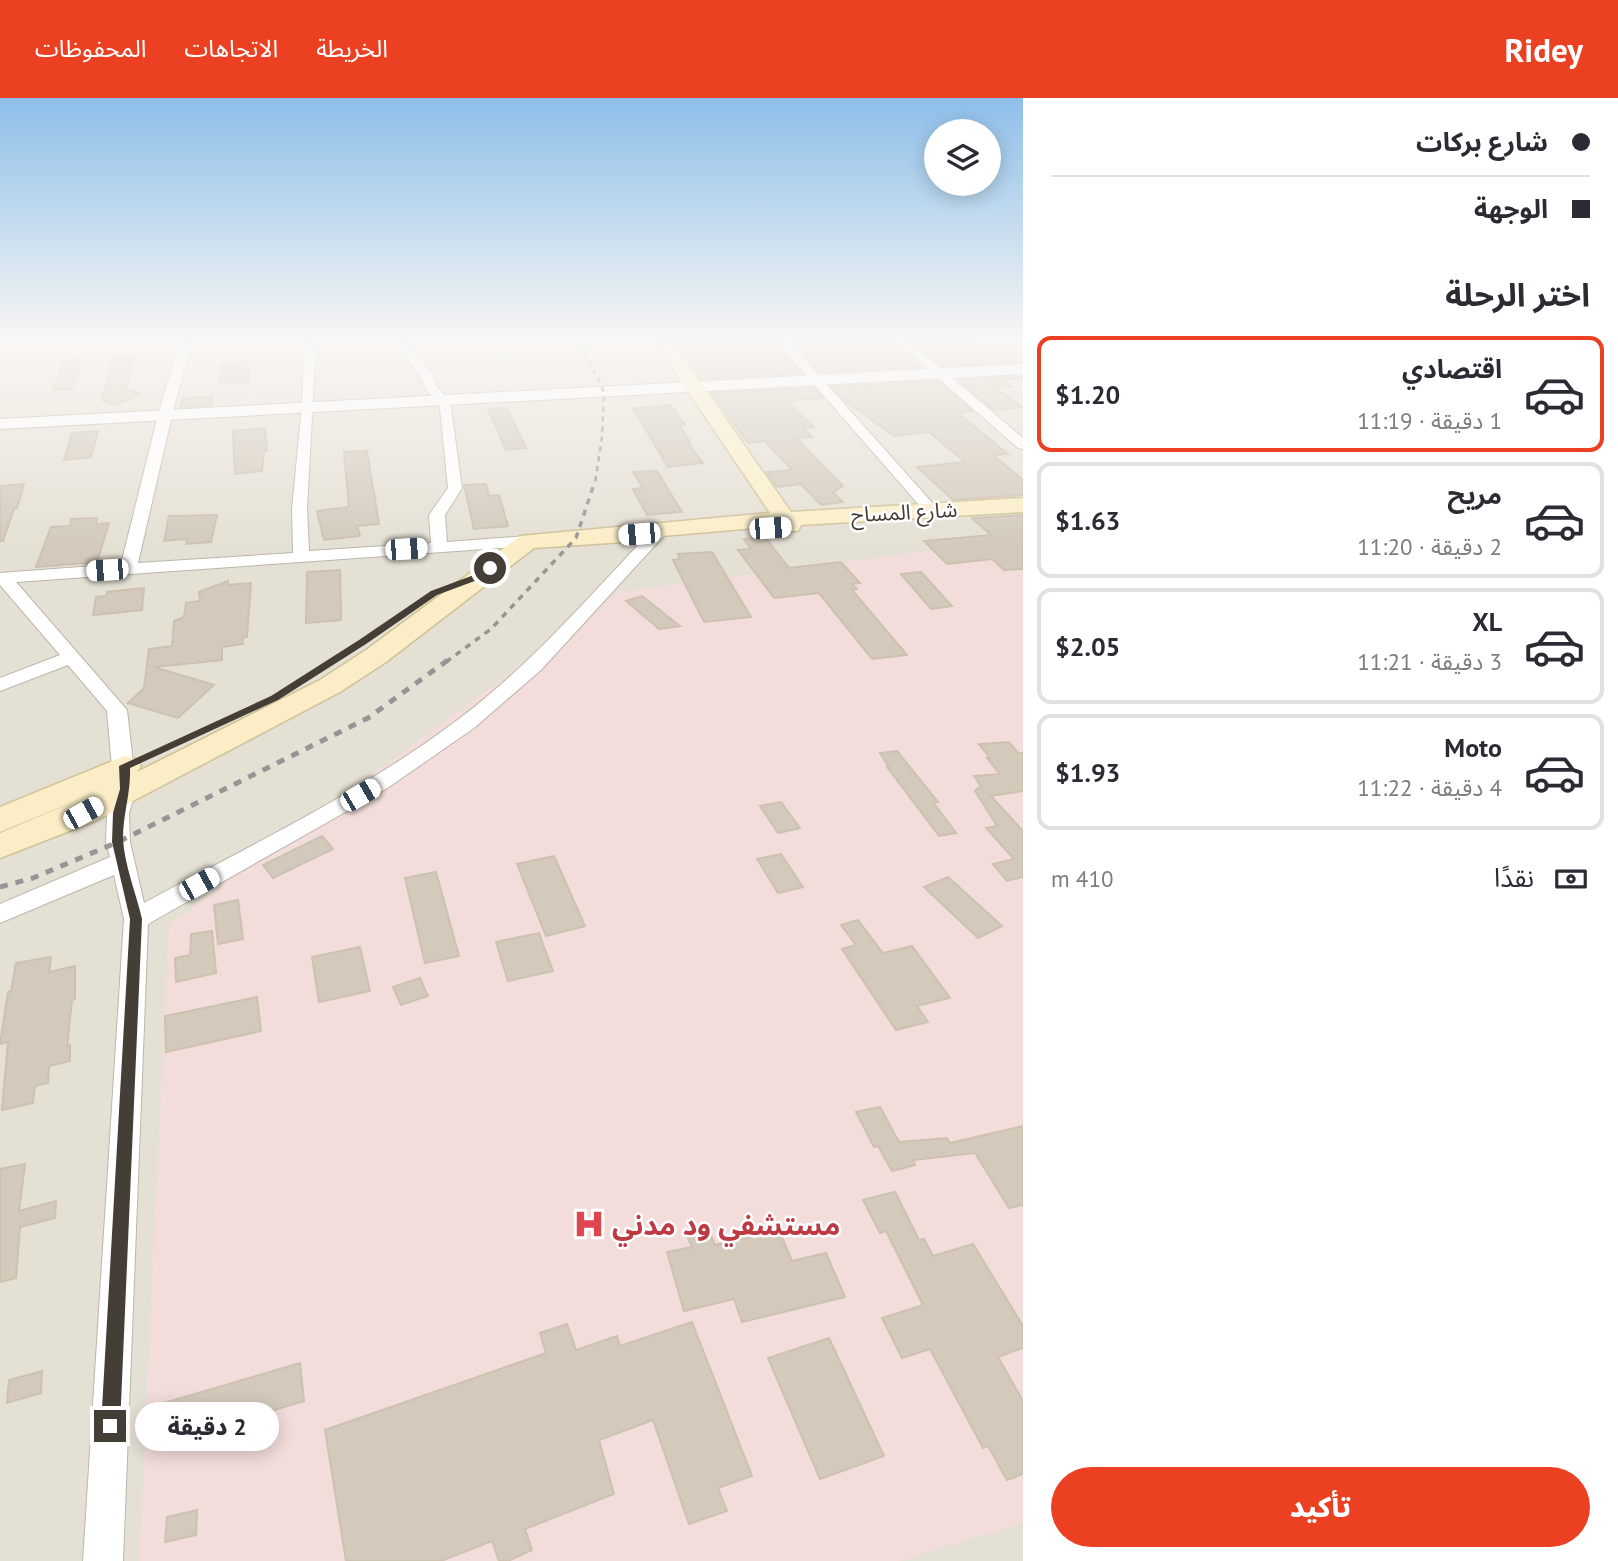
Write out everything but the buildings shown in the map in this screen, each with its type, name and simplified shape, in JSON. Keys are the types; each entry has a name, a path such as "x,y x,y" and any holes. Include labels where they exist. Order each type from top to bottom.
{"main road":[{"path":"0,820 68,793 125,777 330,686 376,656 528,541 777,523 701,410"},
{"name":"شارع المساح","path":"777,523 1023,505"},
{"name":"شارع المساح","path":"777,523 1023,512"},
{"path":"0,846 83,813 125,777"}],"street":[{"path":"0,422 220,410"},
{"path":"300,557 303,532 300,503 307,410"},
{"path":"439,547 437,515 455,488 444,410"},
{"path":"843,410 888,465 931,510"},
{"path":"982,410 1023,445"},
{"path":"128,569 165,413"},
{"path":"136,919 345,804 467,723 505,694 534,666 634,558 653,533"},
{"path":"2,578 528,541"},
{"path":"2,578 117,710 125,777 118,813 118,842 136,919 103,1561"},
{"path":"0,685 72,657"},
{"path":"0,914 121,862"}],"shaded area":[{"name":"مستشفي ود مدني","path":"0,410 1023,410 1023,1561 0,1561"},
{"name":"مستشفي ود مدني","path":"1023,538 1023,1523 899,1561 139,1561 169,925 619,592"}],"railway":[{"path":"595,483 603,410"},
{"path":"446,662 491,629 576,538 595,481"},
{"path":"0,887 33,878 118,842 368,718 448,660"}],"place":[{"name":"مستشفي ود مدني","path":"589,1224"}],"route":[{"path":"110,1426 136,919 118,842 118,813 125,789 124,766 275,698 434,593 477,577 490,568"}]}
